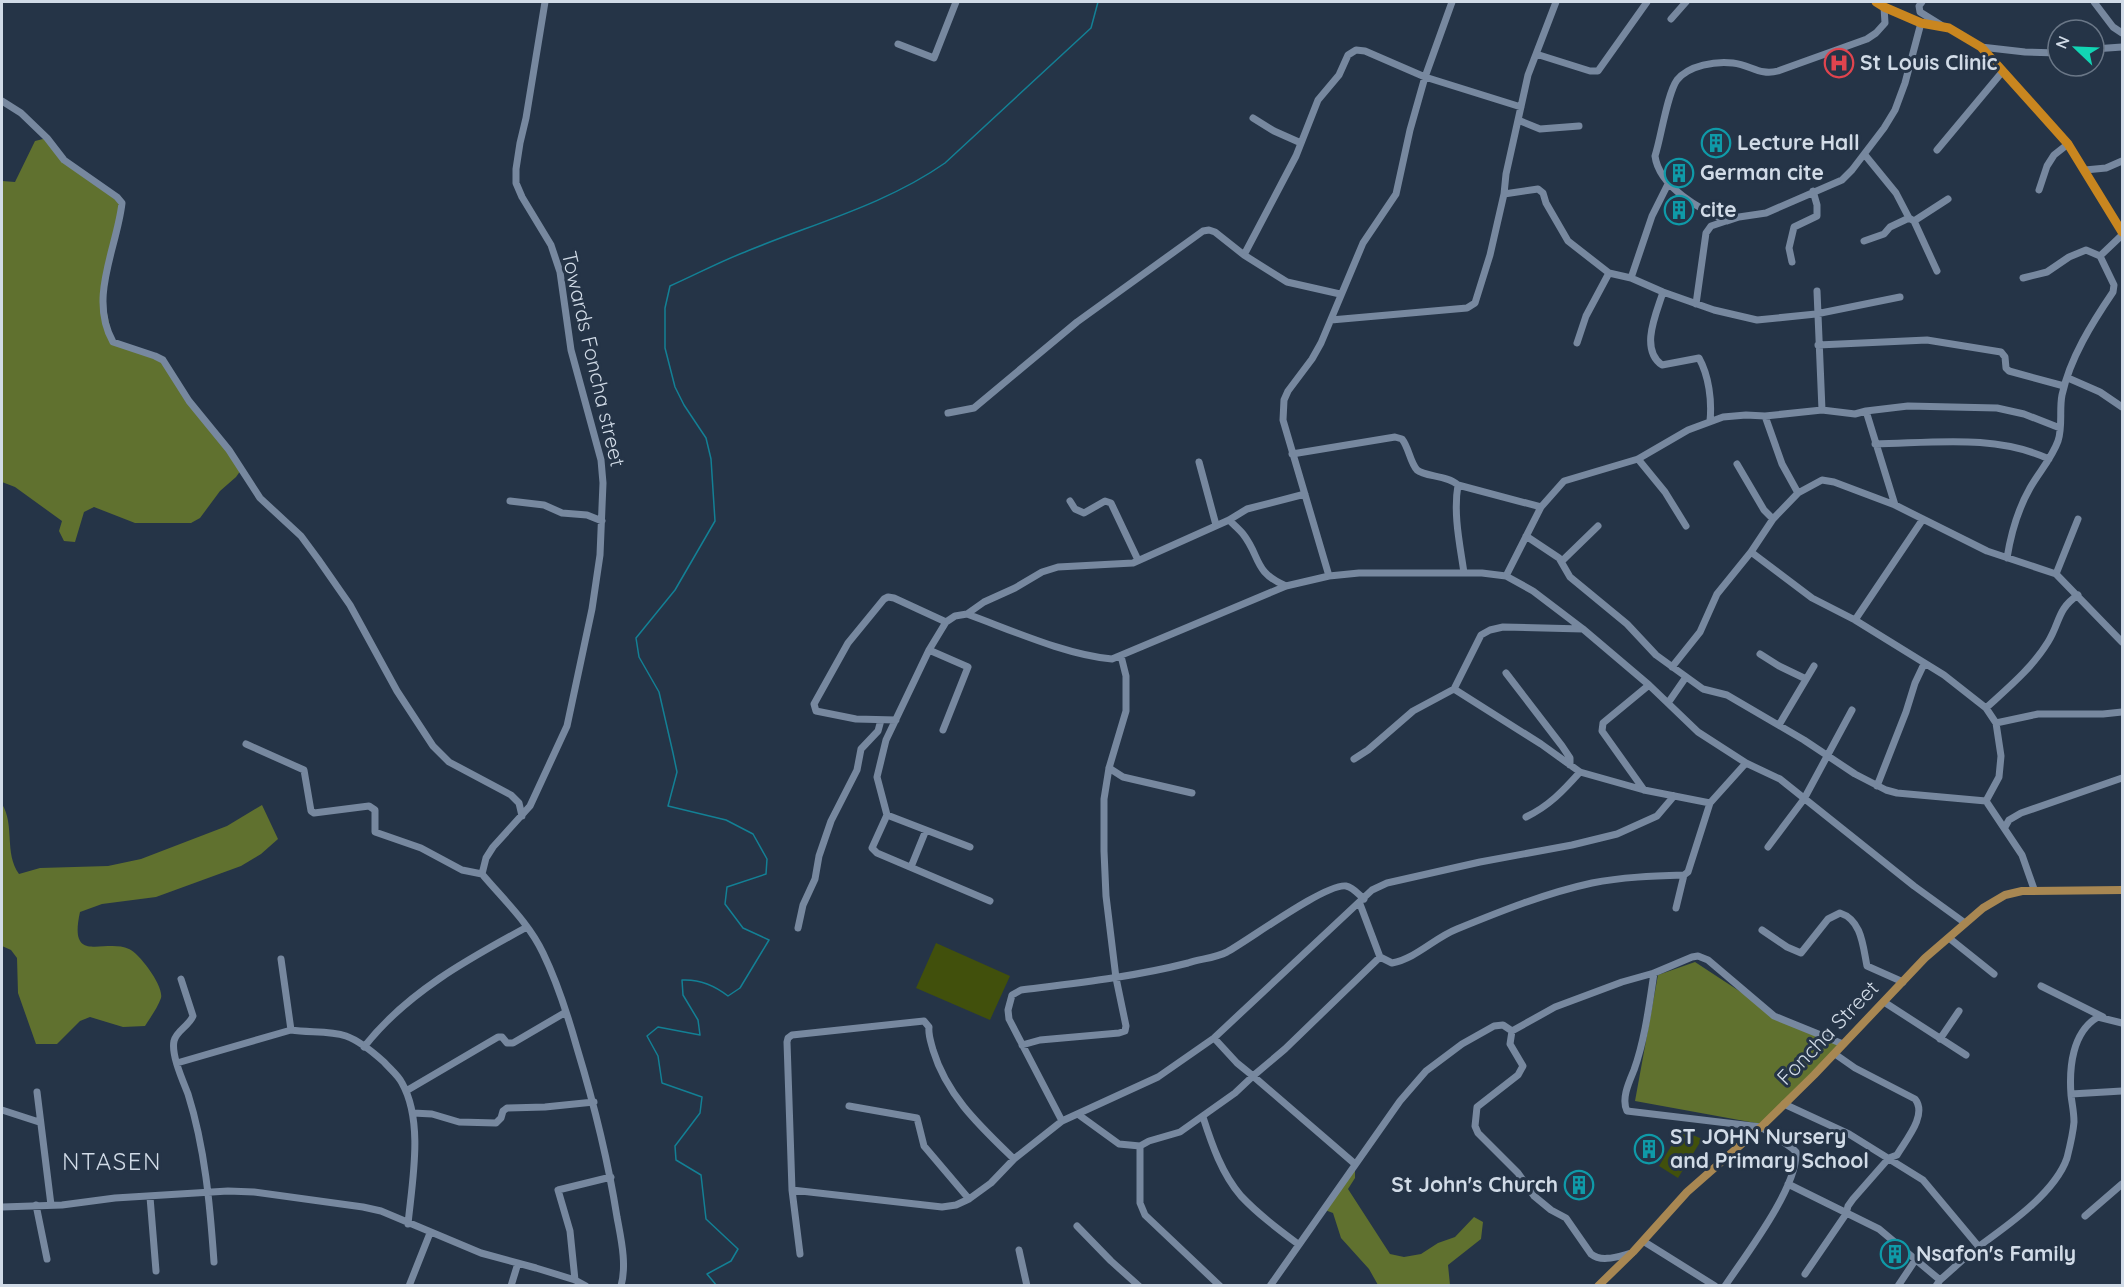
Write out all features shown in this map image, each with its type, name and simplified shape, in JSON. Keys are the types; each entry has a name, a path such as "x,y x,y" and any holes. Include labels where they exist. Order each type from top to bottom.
{"highway":[{"path":"1880,4 1921,23 1949,28 1981,47 2068,144 2122,233"}],"main road":[{"name":"Foncha Street","path":"1598,1286 1633,1252 1687,1192 1761,1127 1925,958 1995,899 2013,892 2034,889 2122,890"}],"street":[{"name":"Towards Foncha street","path":"482,874 486,858 493,847 522,816 537,794 567,726 592,609 600,555 603,483 601,460 571,350 560,272 551,245 516,183 520,143 545,2"},
{"path":"898,44 934,58 956,2"},
{"path":"1329,576 1284,428 1284,403 1288,391 1312,359 1332,321 1340,294 1363,243 1396,194 1410,130 1425,77 1452,2"},
{"path":"1332,321 1467,308 1475,303 1490,255 1528,75 1557,2"},
{"path":"1536,54 1590,71 1598,71 1647,2"},
{"path":"1671,19 1686,2"},
{"path":"1922,2 1919,6 1920,12 1949,28"},
{"path":"2094,2 2113,27 2122,33"},
{"path":"1727,221 1702,209 1668,184 1656,167 1655,156 1675,85 1684,74 1702,66 1733,63 1767,74 1867,39 1885,23 1880,4"},
{"path":"1696,304 1706,233 1710,226 1738,217 1766,213 1842,180 1864,155 1894,110 1905,83 1921,23"},
{"path":"1981,47 2046,53"},
{"path":"2106,48 2122,47"},
{"path":"1244,255 1301,143 1318,100 1339,75 1348,55 1356,50 1365,51 1425,77 1521,107"},
{"path":"1937,150 2003,71"},
{"path":"2,100 21,113 47,138 64,160 117,197 122,203 103,294 108,334 112,342 155,356 169,367 189,401 229,450 260,498 301,536 350,605 398,691 433,746 449,762 511,795 519,803 522,816"},
{"path":"1253,118 1274,131 1301,143"},
{"path":"1518,120 1540,129 1579,126"},
{"path":"2039,190 2047,166 2054,155 2068,144"},
{"path":"1864,155 1896,193 1937,271"},
{"path":"2085,170 2106,168 2122,160"},
{"path":"1631,278 1652,216 1668,184"},
{"path":"1503,194 1538,189 1543,193 1546,203 1568,241 1609,273 1631,278 1696,304 1757,320 1816,314 1900,297"},
{"path":"1792,262 1789,248 1794,227 1817,216 1813,191"},
{"path":"1864,241 1884,234 1890,226 1912,220 1948,199"},
{"path":"948,413 974,408 1077,322 1203,231 1215,232 1244,255 1287,282 1340,294"},
{"path":"2100,256 2122,233"},
{"path":"2007,558 2016,516 2030,487 2059,439 2064,386 2085,336 2113,292 2114,285 2100,256 2086,250 2069,257 2047,272 2023,278"},
{"path":"1576,343 1586,316 1609,273"},
{"path":"1817,291 1816,314 1822,410"},
{"path":"1663,292 1653,328 1651,346 1653,354 1656,361 1662,364 1696,358 1701,361 1712,405 1710,421"},
{"path":"1818,345 1927,340 1966,346 2001,352 2009,371 2064,386"},
{"path":"2068,378 2100,392 2122,407"},
{"path":"1506,576 1541,507 1564,481 1638,459 1688,430 1723,417 1766,416 1822,410 1855,414 1919,406 1997,408 2024,414 2060,428"},
{"path":"1866,411 1895,505"},
{"path":"1766,416 1782,464 1798,493"},
{"path":"1292,453 1395,437 1402,439 1415,468 1421,473 1541,507"},
{"path":"1875,444 1991,443 2025,449 2049,459"},
{"path":"1638,459 1665,492 1686,526"},
{"path":"1199,462 1216,525"},
{"path":"1737,464 1764,510 1773,519"},
{"path":"1672,667 1700,632 1717,594 1751,552 1773,519 1798,493 1822,480 1834,482 1895,505 1973,544 2056,574 2122,642"},
{"path":"1458,485 1457,518 1464,573"},
{"path":"990,901 873,851 888,815 877,777 886,740 929,650 946,622 954,616 967,614 984,602 1051,569 1126,564 1167,549 1247,509 1305,494"},
{"path":"510,501 544,505 562,513 587,515 602,521"},
{"path":"1070,501 1075,509 1084,513 1105,501 1111,503 1138,560"},
{"path":"1855,620 1923,519"},
{"path":"2056,574 2078,519"},
{"path":"1229,520 1244,535 1259,567 1272,580 1286,586"},
{"path":"1562,561 1598,526"},
{"path":"1526,536 1562,561 1570,577 1621,619 1656,655 1703,689 1727,695 1877,786 1897,793 1986,801 2022,855 2034,889"},
{"path":"1751,552 1812,598 1855,620 1957,684 1986,708 1996,723 2001,756 1999,777 1986,801"},
{"path":"967,614 1096,657 1112,659 1286,586 1329,576 1359,573 1482,573 1506,576 1533,591 1583,629 1698,732 1746,763 1780,779 1914,886 1965,923"},
{"path":"1986,708 2023,675 2049,641 2064,606 2078,595"},
{"path":"896,720 845,717 814,708 814,704 848,644 879,604 888,597 946,622"},
{"path":"1354,759 1368,750 1413,711 1454,689 1474,644 1481,635 1503,627 1583,629"},
{"path":"929,650 968,667 943,730"},
{"path":"1760,654 1806,679"},
{"path":"1022,1045 1040,1040 1125,1031 1106,896 1104,805 1109,768 1126,711 1126,676 1121,656"},
{"path":"1877,786 1924,664"},
{"path":"1779,725 1814,666"},
{"path":"1506,673 1562,746 1570,758 1570,765"},
{"path":"1668,703 1686,677"},
{"path":"1644,790 1602,731 1603,723 1649,686"},
{"path":"1454,689 1580,772 1644,790 1710,803"},
{"path":"1768,847 1804,799 1852,710"},
{"path":"1996,723 2038,714 2122,712"},
{"path":"798,928 803,905 815,879 821,848 831,820 857,770 861,749 878,731 881,720"},
{"path":"246,744 304,770 311,811 314,813 369,806 375,810 374,830 378,834 421,848 462,870 482,874 527,927 543,953 566,1012 594,1102 611,1178 622,1249 621,1286"},
{"path":"1676,908 1684,875 1688,872 1710,803 1746,763"},
{"path":"1109,768 1122,777 1192,793"},
{"path":"1526,817 1547,806 1580,772"},
{"path":"2005,827 2009,820 2020,813 2122,778"},
{"path":"792,1190 942,1207 956,1206 991,1184 1014,1159 1062,1120 1079,1115 1089,1108 1158,1077 1214,1038 1362,902 1372,890 1387,883 1617,834 1657,816 1674,796"},
{"path":"888,815 970,847"},
{"path":"911,867 926,830"},
{"path":"1062,1120 1009,1019 1008,1010 1012,995 1021,990 1116,978 1224,953 1333,888 1347,886 1362,902 1380,957 1392,963 1419,952 1443,935 1491,915 1562,891 1625,878 1684,875"},
{"path":"1762,930 1801,954 1828,919 1840,912 1860,934 1867,966 1903,982"},
{"path":"364,1047 378,1029 436,980 485,949 527,927"},
{"path":"1949,939 1994,974"},
{"path":"1512,1031 1555,1007 1592,992 1654,973 1698,956 1708,960 1774,1016 1843,1044"},
{"path":"1079,1115 1119,1144 1140,1146 1180,1132 1235,1093 1285,1049 1380,957"},
{"path":"281,959 291,1030"},
{"path":"1654,973 1644,1037 1627,1088 1625,1108 1627,1111 1761,1127 1796,1152 1794,1168 1774,1211 1725,1286"},
{"path":"181,979 193,1016 174,1040 177,1063 194,1112 209,1193 214,1262"},
{"path":"2041,986 2103,1017 2122,1023"},
{"path":"1884,1002 1966,1055"},
{"path":"1940,1039 1959,1011"},
{"path":"406,1091 498,1037 502,1037 507,1043 513,1043 566,1012"},
{"path":"1788,1184 1879,1229 1916,1259 1938,1282 2026,1211 2043,1194 2060,1171 2066,1160 2072,1134 2074,1108 2071,1094 2074,1047 2085,1027 2098,1017 2103,1017"},
{"path":"800,1254 792,1190 787,1042 792,1035 924,1021 929,1027 928,1033 936,1061 957,1101 1014,1159"},
{"path":"1270,1286 1400,1101 1426,1071 1462,1044 1494,1026 1503,1025 1512,1031"},
{"path":"177,1063 291,1030 345,1036 377,1056 395,1074 406,1091 413,1113 413,1160 408,1224"},
{"path":"1512,1031 1510,1044 1523,1066 1518,1075 1477,1107 1475,1126 1478,1133 1518,1173 1534,1196 1551,1210 1566,1218 1591,1254 1606,1259 1633,1252"},
{"path":"1214,1038 1237,1063 1355,1164"},
{"path":"1805,1274 1846,1214 1853,1199 1889,1158 1897,1155 1917,1119 1920,1104 1915,1099 1855,1068 1835,1053"},
{"path":"2071,1094 2122,1091"},
{"path":"37,1092 51,1205"},
{"path":"413,1113 432,1114 459,1122 496,1123 501,1118 504,1109 507,1108 594,1102"},
{"path":"1784,1104 1837,1128 1923,1180 1979,1247"},
{"path":"849,1106 917,1119 924,1146 969,1199"},
{"path":"2,1110 39,1122"},
{"path":"1203,1117 1213,1149 1240,1195 1298,1244"},
{"path":"1140,1146 1140,1203 1145,1215 1220,1286"},
{"path":"575,1280 570,1231 558,1190 611,1178"},
{"path":"2085,1216 2122,1184"},
{"path":"2,1207 228,1191 254,1192 381,1211 481,1253 575,1280 586,1286"},
{"path":"150,1197 156,1271"},
{"path":"36,1205 47,1259"},
{"path":"1077,1226 1139,1286"},
{"path":"409,1286 430,1233"},
{"path":"1643,1241 1715,1286"},
{"path":"1019,1250 1027,1286"},
{"path":"1898,1286 1916,1259"},
{"path":"511,1286 518,1263"}],"green space":[{"path":"47,138 64,161 122,203 103,294 113,342 163,360 241,470 220,491 200,518 191,523 135,523 94,507 84,512 75,542 64,541 59,531 62,521 15,487 2,482 2,181 15,182 35,141"},
{"path":"2,804 8,821 14,866 19,874 40,868 108,866 141,859 227,826 262,805 278,839 261,854 241,866 156,897 102,904 80,912 79,939 84,945 119,946 129,949 144,963 155,978 161,998 145,1026 123,1027 90,1017 80,1021 57,1044 36,1044 18,993 17,958 11,950 2,946"},
{"path":"936,943 1010,976 990,1020 916,988"},
{"path":"1695,962 1785,1021 1840,1044 1761,1124 1635,1101 1658,975"},
{"path":"1681,1130 1702,1139 1678,1178 1659,1166"},
{"path":"1355,1168 1355,1178 1348,1189 1390,1254 1404,1257 1421,1254 1438,1243 1455,1237 1474,1217 1483,1222 1481,1239 1448,1265 1450,1285 1378,1285 1369,1269 1341,1238 1333,1213 1325,1210"}],"waterway":[{"path":"717,1286 707,1274 731,1261 738,1249 706,1219 701,1175 676,1160 675,1146 700,1113 702,1097 662,1083 658,1056 647,1036 658,1027 700,1035 698,1020 683,995 682,980 707,984 728,996 740,988 769,940 743,928 725,904 727,887 766,874 767,859 753,834 726,820 668,806 677,772 659,692 639,657 636,638 675,590 715,521 711,459 706,438 675,387 665,348 665,308 670,286 735,256 848,213 898,191 945,163 1091,28 1098,2"}],"place":[{"name":"St Louis Clinic","path":"1839,63"},
{"name":"Lecture Hall","path":"1716,143"},
{"name":"German cite","path":"1679,173"},
{"name":"cite","path":"1679,210"},
{"name":"ST JOHN Nursery and Primary School","path":"1649,1149"},
{"name":"St John's Church","path":"1579,1185"},
{"name":"Nsafon's Family","path":"1895,1254"}],"district":[{"name":"NTASEN","path":"112,1162"}]}
